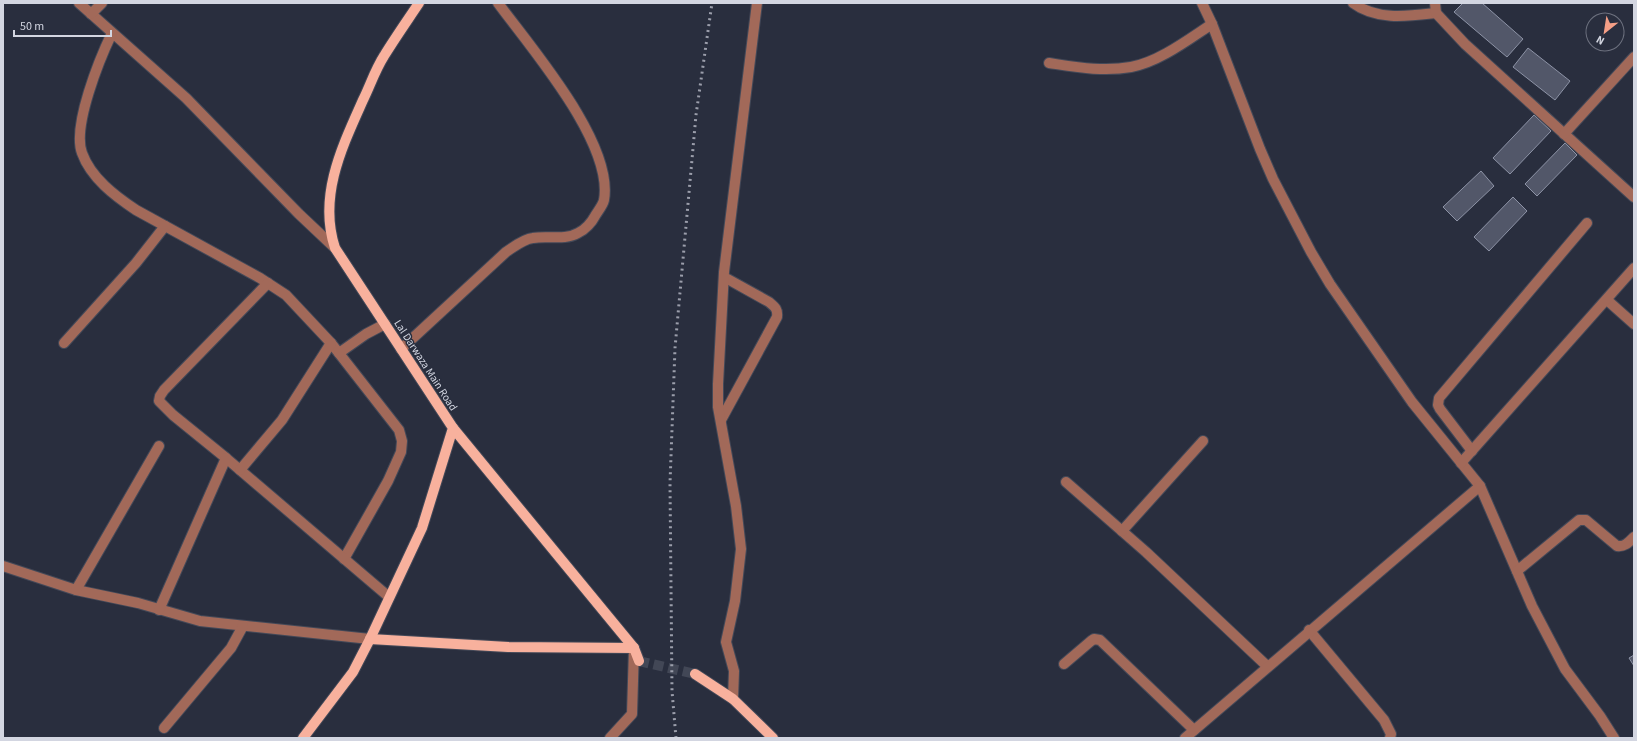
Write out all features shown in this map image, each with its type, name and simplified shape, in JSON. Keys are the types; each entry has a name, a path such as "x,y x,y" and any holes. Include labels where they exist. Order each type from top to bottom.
{"main road":[{"name":"Lal Darwaza Main Road","path":"303,738 353,672 390,598 422,528 453,428 335,248 329,222 336,166 342,146 383,58 419,3"},
{"path":"453,428 634,648 639,661"},
{"path":"370,639 508,647 634,648"},
{"path":"695,674 733,699 774,738"}],"street":[{"path":"79,3 186,98 299,214 335,248"},
{"path":"91,14 102,3"},
{"path":"401,349 506,252 520,242 533,238 565,237 579,233 592,221 604,202 604,179 594,145 584,123 568,98 498,3"},
{"path":"733,699 734,671 726,642 735,602 741,549 740,534 718,397 724,277 757,3"},
{"path":"1202,3 1212,24 1260,149 1311,252 1330,284 1412,402 1480,486 1532,606 1565,669 1600,716 1614,738"},
{"path":"1353,3 1376,14 1411,16 1436,8 1465,44 1634,196"},
{"path":"1049,63 1086,68 1111,69 1132,66 1151,60 1212,24"},
{"path":"112,33 101,56 90,87 81,126 81,151 93,172 118,198 136,210 268,283 286,295 331,343 399,430 402,441 401,452 388,481 344,559"},
{"path":"1564,134 1634,57"},
{"path":"1472,450 1440,408 1438,401 1441,394 1587,223"},
{"path":"64,343 136,264 165,226"},
{"path":"1461,463 1634,268"},
{"path":"721,420 778,313 774,306 769,302 724,277"},
{"path":"268,283 160,396 159,401 162,406 226,458 390,598"},
{"path":"1607,300 1634,324"},
{"path":"339,353 361,337 385,324"},
{"path":"240,470 282,420 331,343"},
{"path":"1122,531 1203,441"},
{"path":"76,590 159,446"},
{"path":"159,610 226,458"},
{"path":"1066,482 1122,531 1267,666"},
{"path":"1185,738 1309,630 1480,486"},
{"path":"1517,571 1579,520 1586,520 1617,546 1621,547 1634,537"},
{"path":"3,566 76,590 138,603 200,620 370,639"},
{"path":"164,728 231,648 243,626"},
{"path":"1309,630 1384,720 1391,734 1390,738"},
{"path":"1064,664 1094,639 1100,640 1194,730"},
{"path":"610,738 632,714 634,648"}],"building":[{"path":"1463,3 1482,3 1523,39 1507,57 1454,12"},
{"path":"1528,48 1570,81 1555,100 1513,67"},
{"path":"1534,115 1551,131 1510,174 1493,158"},
{"path":"1565,143 1577,155 1537,196 1525,184"},
{"path":"1481,171 1494,186 1457,221 1443,207"},
{"path":"1513,197 1527,211 1489,251 1474,237"},
{"path":"1634,655 1634,666 1629,658"}],"tunnel":[{"path":"639,661 695,674"}],"railway":[{"path":"676,738 672,691 670,483 675,348 696,115 712,3"}]}
